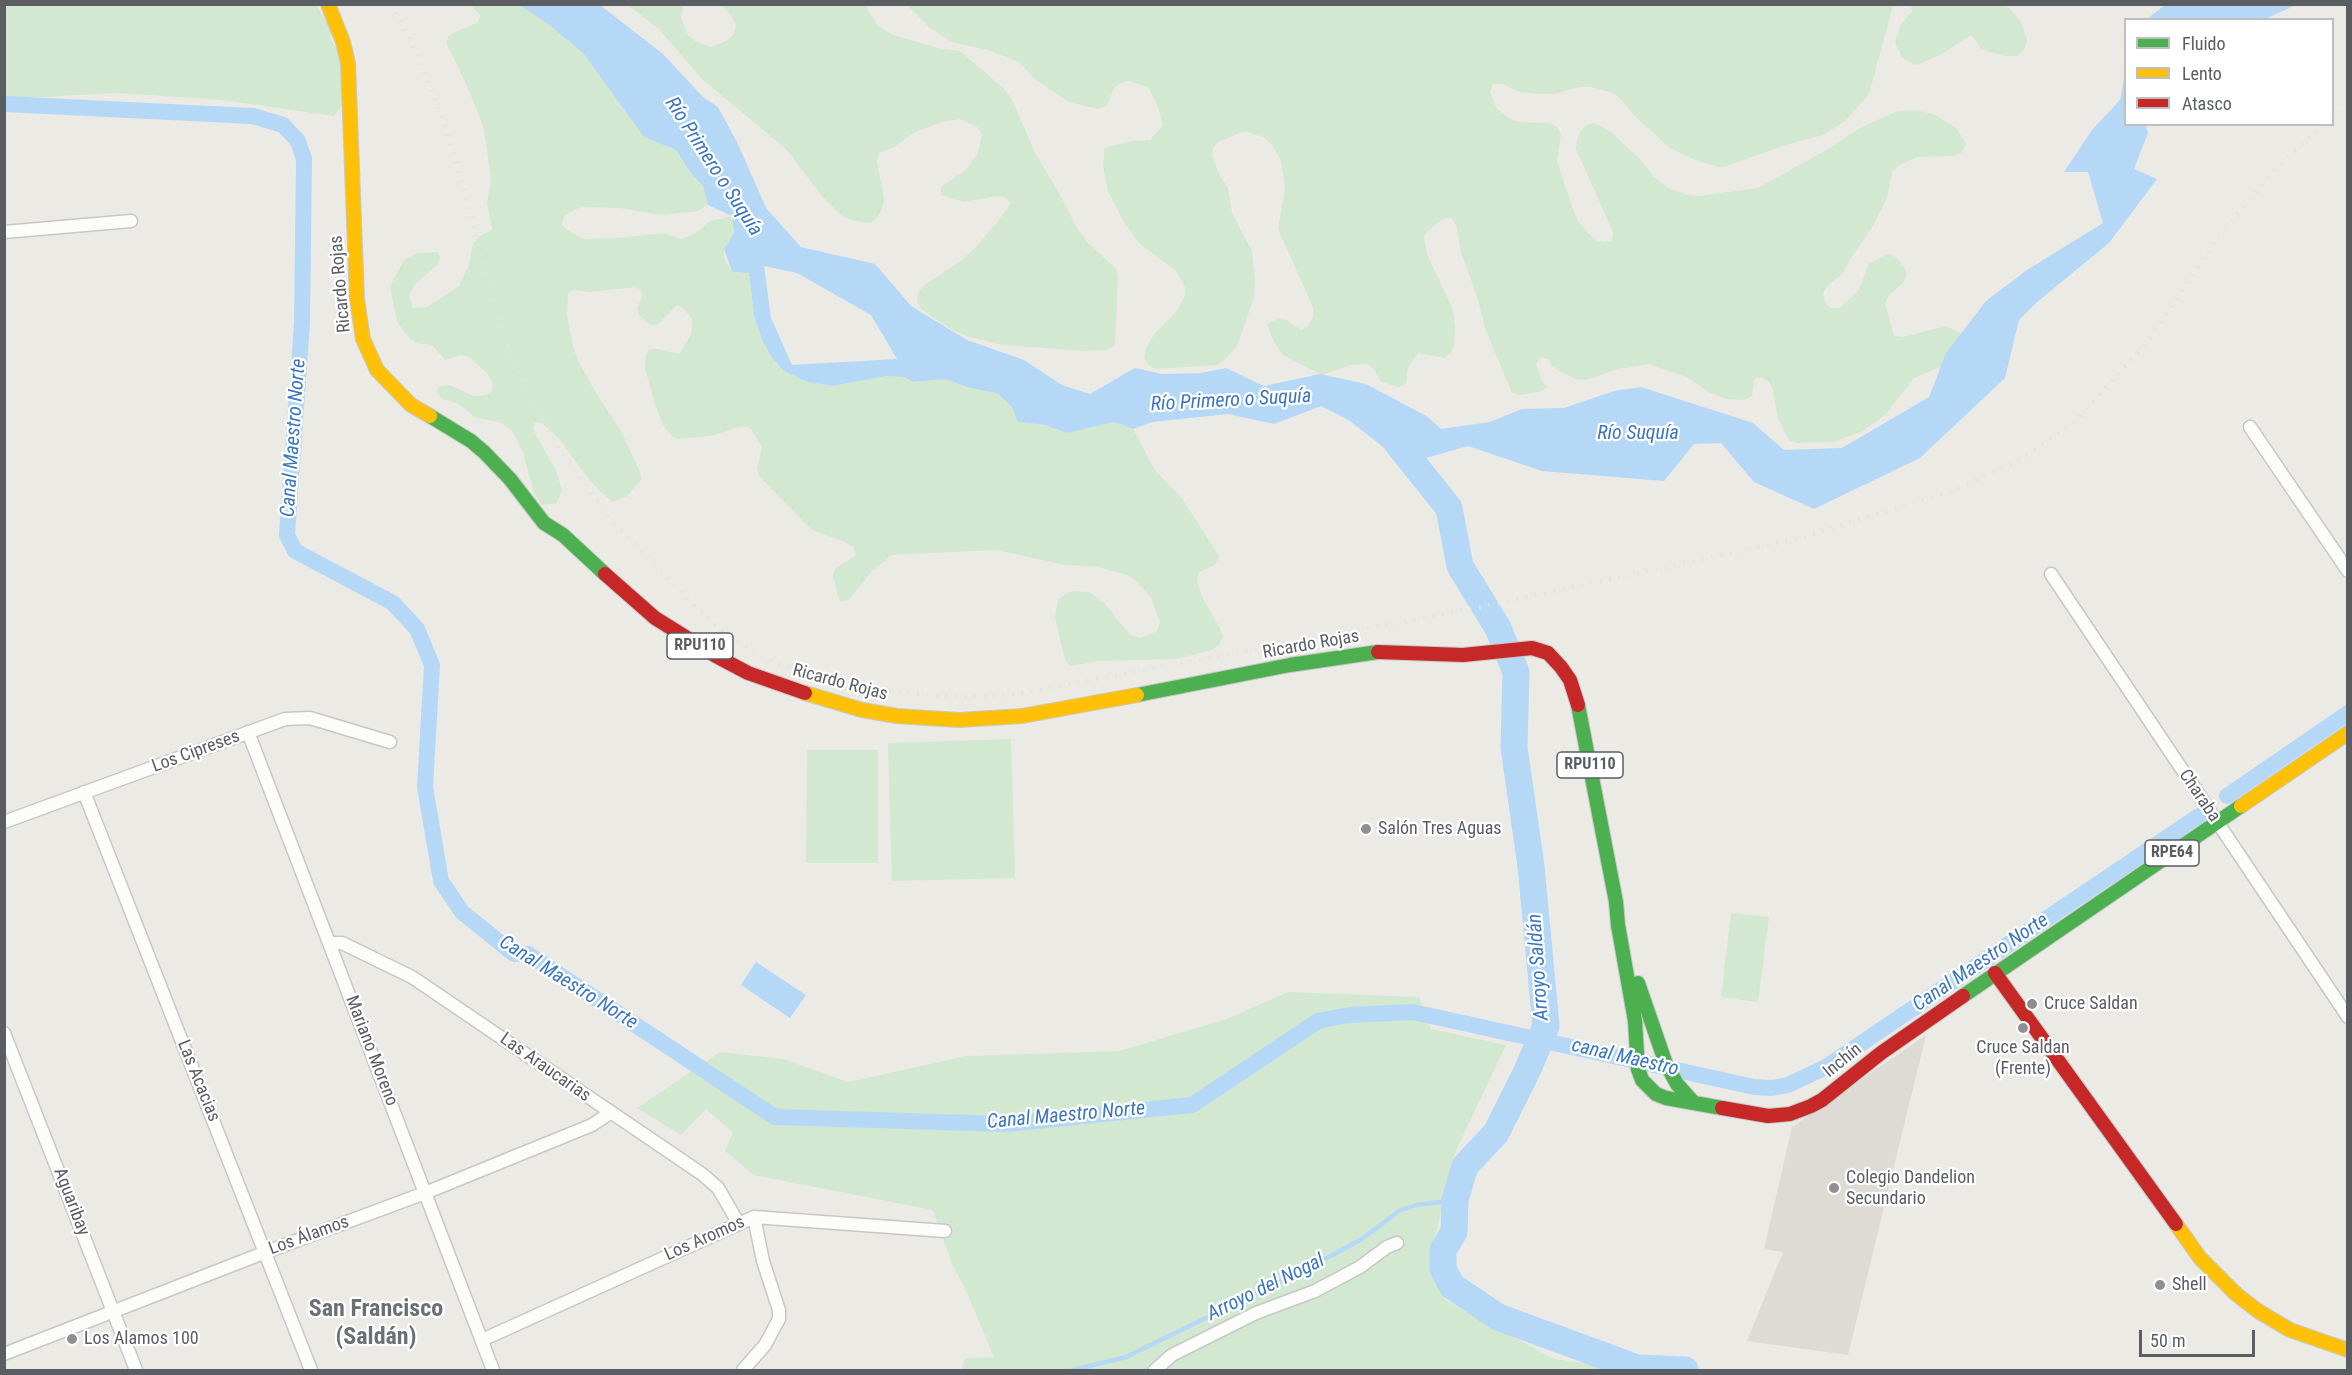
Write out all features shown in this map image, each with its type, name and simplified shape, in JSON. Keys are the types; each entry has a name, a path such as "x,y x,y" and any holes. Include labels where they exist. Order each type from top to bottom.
{"main road":[{"name":"Ricardo Rojas","path":"328,4 343,42 348,63 357,299 363,339 377,370 411,405 471,441 484,452 510,479 544,523 563,535 641,606 685,638 716,656 781,686 862,710 897,716 959,720 1022,716 1218,681 1290,665 1378,652 1482,654 1532,648 1548,653 1566,673 1573,688 1616,902 1646,1010 1666,1064 1677,1084 1693,1102"},
{"name":"RPE64","path":"1995,973 2348,733"},
{"name":"Ricardo Rojas","path":"1616,902 1635,1021 1636,1057 1642,1080 1656,1094 1693,1102"},
{"name":"Inchín","path":"1693,1102 1768,1116 1790,1114 1811,1106 1822,1100 1881,1053 1995,973"},
{"path":"1995,973 2200,1258 2236,1294 2258,1311 2289,1330 2348,1350"}],"street":[{"path":"4,232 131,221"},
{"path":"2250,427 2348,571"},
{"name":"Charaba","path":"2052,574 2348,1017"},
{"name":"Los Cipreses","path":"4,822 285,719 310,718 390,742"},
{"name":"Mariano Moreno","path":"248,732 494,1371"},
{"name":"Las Acacias","path":"84,792 311,1371"},
{"name":"Las Araucarias","path":"329,943 342,943 412,977 702,1174 718,1188 739,1224"},
{"name":"Aguaribay","path":"4,1033 136,1371"},
{"name":"Los Álamos","path":"4,1354 425,1193 592,1125 610,1113"},
{"path":"743,1371 765,1345 779,1319 779,1310 763,1261 754,1217"},
{"name":"Los Aromos","path":"482,1340 754,1217 945,1231"},
{"path":"1155,1371 1172,1355 1256,1313 1315,1291 1360,1267 1387,1247 1397,1243"}],"shaded area":[{"name":"Colegio Dandelion Secundario","path":"1926,1035 1848,1355 1747,1341 1783,1252 1764,1249 1792,1127"}],"green space":[{"path":"4,5 316,5 330,26 331,40 340,53 343,103 334,116 223,100 116,93 5,99"},
{"path":"471,5 519,5 548,24 583,53 644,137 676,150 690,172 703,186 708,205 698,211 661,215 620,208 580,207 564,216 562,224 567,230 583,239 663,233 682,239 698,232 710,221 732,216 734,233 724,249 724,259 732,272 749,273 754,316 763,342 772,358 784,371 807,382 833,386 886,376 904,377 913,382 945,379 970,388 997,393 1012,407 1019,422 1045,425 1067,433 1114,422 1133,429 1155,470 1183,500 1219,556 1215,565 1199,572 1197,581 1202,597 1223,637 1219,645 1212,650 1176,659 1099,661 1071,666 1065,660 1055,617 1058,600 1072,591 1090,592 1104,603 1130,635 1141,638 1157,631 1160,622 1151,597 1127,575 1098,567 1066,565 996,550 892,555 872,571 849,600 840,602 833,577 835,569 856,555 853,547 812,530 759,476 757,468 762,448 752,430 739,427 711,436 679,439 673,437 663,425 645,368 646,354 650,349 657,349 680,354 691,334 692,319 683,308 677,305 657,325 650,325 639,315 637,309 642,296 641,290 636,287 590,292 574,290 568,293 567,315 578,360 621,431 640,472 641,480 627,496 612,502 591,482 559,439 542,423 535,422 533,428 556,471 562,490 557,503 542,505 534,493 523,452 513,432 502,423 475,417 457,403 443,399 437,393 438,387 445,385 473,396 486,395 492,391 493,384 486,372 469,357 461,355 445,360 432,345 411,340 397,322 390,286 404,260 417,253 438,252 440,258 437,265 415,284 409,295 413,308 427,307 459,286 469,265 473,244 478,237 492,230 487,203 491,180 484,129 447,44 448,37 453,33 477,23 481,16"},
{"path":"628,5 683,5 681,18 688,35 695,41 711,47 728,40 734,34 736,26 722,5 865,5 878,26 893,35 942,49 960,51 1003,88 1012,99 1036,155 1078,230 1088,243 1115,268 1118,275 1115,346 1106,350 1085,351 1003,345 969,337 951,329 921,309 917,302 918,293 923,286 962,260 975,248 1011,203 1005,197 997,196 964,202 941,195 941,187 966,170 978,153 982,134 977,127 960,119 942,122 915,132 894,147 879,153 877,162 884,199 882,209 877,218 870,223 851,220 842,216 822,196 786,149 702,79 659,29"},
{"path":"907,5 1893,5 1869,94 1845,121 1823,135 1785,145 1727,166 1719,167 1695,160 1670,148 1636,117 1618,96 1610,92 1591,87 1580,87 1554,94 1538,94 1520,92 1502,84 1493,84 1490,92 1497,109 1512,120 1550,123 1557,127 1561,134 1557,160 1571,204 1578,221 1589,234 1596,240 1604,242 1612,240 1613,232 1576,149 1577,139 1587,125 1595,123 1611,132 1642,161 1653,176 1668,188 1699,196 1758,188 1828,149 1858,129 1895,112 1914,110 1934,114 1957,129 1966,144 1961,153 1953,156 1916,157 1898,166 1892,172 1887,198 1873,226 1842,274 1827,286 1823,293 1825,302 1831,308 1840,308 1859,290 1869,264 1887,254 1896,257 1906,270 1906,278 1889,295 1885,303 1894,336 1903,337 1946,326 1962,334 1949,363 1914,378 1886,414 1863,431 1834,442 1797,443 1789,440 1778,418 1773,390 1769,382 1762,377 1754,379 1752,396 1744,400 1725,399 1709,392 1687,377 1648,364 1618,369 1585,380 1576,379 1559,371 1552,366 1549,359 1540,357 1536,364 1542,381 1548,387 1539,392 1520,395 1512,393 1486,331 1477,296 1461,252 1456,225 1451,218 1443,219 1424,237 1427,254 1453,310 1455,328 1451,352 1445,358 1418,353 1408,367 1406,384 1398,387 1381,382 1373,368 1366,363 1347,366 1322,375 1283,355 1273,340 1267,324 1277,319 1286,320 1301,330 1308,326 1313,318 1313,307 1278,229 1285,189 1281,160 1265,138 1245,131 1218,142 1213,148 1212,156 1228,188 1232,213 1252,251 1255,278 1254,298 1237,345 1218,365 1156,369 1148,365 1144,358 1146,348 1155,333 1176,312 1185,296 1185,287 1176,271 1139,243 1124,222 1108,191 1103,165 1105,148 1132,141 1150,140 1163,125 1158,107 1148,87 1129,81 1121,83 1114,88 1107,106 1098,109 1069,102 1036,80 1019,62 988,50 952,42 929,27"},
{"path":"1911,5 2004,5 2021,23 2027,40 2025,48 2018,56 1989,52 1981,48 1971,35 1942,54 1917,65 1909,62 1902,57 1895,43 1900,26 1912,11"},
{"path":"1011,739 1015,878 892,881 888,743"},
{"path":"807,750 878,750 878,863 806,863"},
{"path":"1731,913 1769,917 1758,1002 1721,997"},
{"path":"1288,992 1419,997 1431,1029 1506,1045 1456,1150 1434,1241 1445,1300 1554,1359 1635,1370 962,1370 965,1358 994,1357 965,1288 952,1264 933,1210 754,1175 725,1151 733,1132 706,1109 681,1135 637,1108 720,1052 783,1059 848,1082 967,1056 1119,1051 1227,1019"}],"water":[{"path":"2166,4 2296,4 2267,18 2148,18"},
{"name":"Río Suquía","path":"519,5 600,5 663,54 703,97 718,107 738,144 766,208 801,247 875,264 911,306 967,340 1024,360 1062,385 1090,394 1135,368 1162,374 1201,373 1226,368 1264,386 1320,374 1366,384 1428,417 1441,429 1490,422 1522,409 1564,408 1614,391 1641,387 1753,423 1784,450 1842,448 1929,397 1946,353 1986,301 2027,270 2103,223 2088,172 2064,172 2092,130 2120,100 2124,78 2124,126 2146,126 2148,133 2134,169 2157,179 2109,243 2037,302 2019,320 2005,378 1920,458 1814,509 1754,482 1721,443 1694,444 1664,481 1542,471 1468,446 1405,464 1350,421 1321,406 1274,424 1228,414 1152,422 1133,429 1114,422 1067,433 1045,425 1018,422 1012,407 997,393 970,388 945,379 913,382 904,377 886,376 833,386 807,382 784,371 772,358 763,342 754,316 749,273 732,272 724,249 734,233 732,216 708,205 703,186 690,172 676,150 644,137 583,53 548,24","holes":["764,266 797,273 871,315 897,359 792,365 771,318"]},
{"path":"756,962 806,995 790,1018 741,985"}],"waterway":[{"name":"Canal Maestro Norte","path":"4,104 253,116 283,125 298,141 304,159 302,323 287,535 295,551 393,603 417,629 432,665 425,787 441,881 462,912 514,954 528,954 775,1117 1006,1124 1192,1105 1318,1021 1349,1015 1413,1012 1754,1087 1772,1088 1788,1085 1826,1067 2199,816"},
{"name":"Arroyo Saldán","path":"1389,433 1449,508 1460,566 1498,628 1516,672 1514,747 1531,866 1546,1026 1528,1069 1496,1133 1465,1166 1455,1200 1454,1232 1443,1250 1443,1269 1452,1286 1498,1317 1637,1368 1685,1370"},
{"name":"Canal Maestro Norte","path":"2227,796 2348,713"},
{"name":"Arroyo del Nogal","path":"1073,1370 1126,1357 1308,1268 1362,1239 1399,1211 1416,1205 1455,1200"}],"railway":[{"path":"391,4 410,39 433,93 452,147 502,331 525,386 553,440 617,527 725,633 763,658 809,675 864,688 933,695 971,697 1017,694 1481,607 1800,538 1949,492 2020,460 2076,421 2148,341 2219,236 2280,164 2323,126"},
{"path":"2334,116 2348,105"}],"traffic: fast":[{"path":"430,416 471,441 484,452 510,479 544,523 563,535 605,574"},
{"path":"1137,695 1290,665 1378,652"},
{"path":"1578,705 1616,902 1635,1021 1638,1069 1642,1080 1656,1094 1666,1098 1722,1108"},
{"path":"1963,996 2241,806"},
{"path":"1638,983 1666,1064 1677,1084 1693,1102"}],"traffic: slow":[{"path":"328,4 343,42 348,63 357,299 363,339 377,370 411,405 430,416"},
{"path":"805,693 862,710 897,716 959,720 1022,716 1137,695"},
{"path":"2241,806 2348,733"},
{"path":"2176,1224 2200,1258 2236,1294 2258,1311 2290,1330 2348,1350"}],"traffic: jam":[{"path":"605,574 655,618 716,656 748,673 805,693"},
{"path":"1378,652 1463,655 1532,648 1548,653 1561,667 1570,680 1578,705"},
{"path":"1995,973 2176,1224"},
{"path":"1722,1108 1768,1116 1790,1114 1811,1106 1822,1100 1881,1053 1963,996"}],"place":[{"name":"Salón Tres Aguas","path":"1366,829"},
{"name":"Cruce Saldan","path":"2032,1004"},
{"name":"Cruce Saldan (Frente)","path":"2023,1028"},
{"name":"Colegio Dandelion Secundario","path":"1834,1188"},
{"name":"Shell","path":"2160,1285"},
{"name":"Los Alamos 100","path":"72,1339"}],"district":[{"name":"San Francisco (Saldán)","path":"376,1324"}],"water label":[{"name":"Río Primero o Suquía","path":"713,167"},
{"name":"Río Primero o Suquía","path":"1231,401"},
{"name":"canal Maestro","path":"1625,1058"}]}
